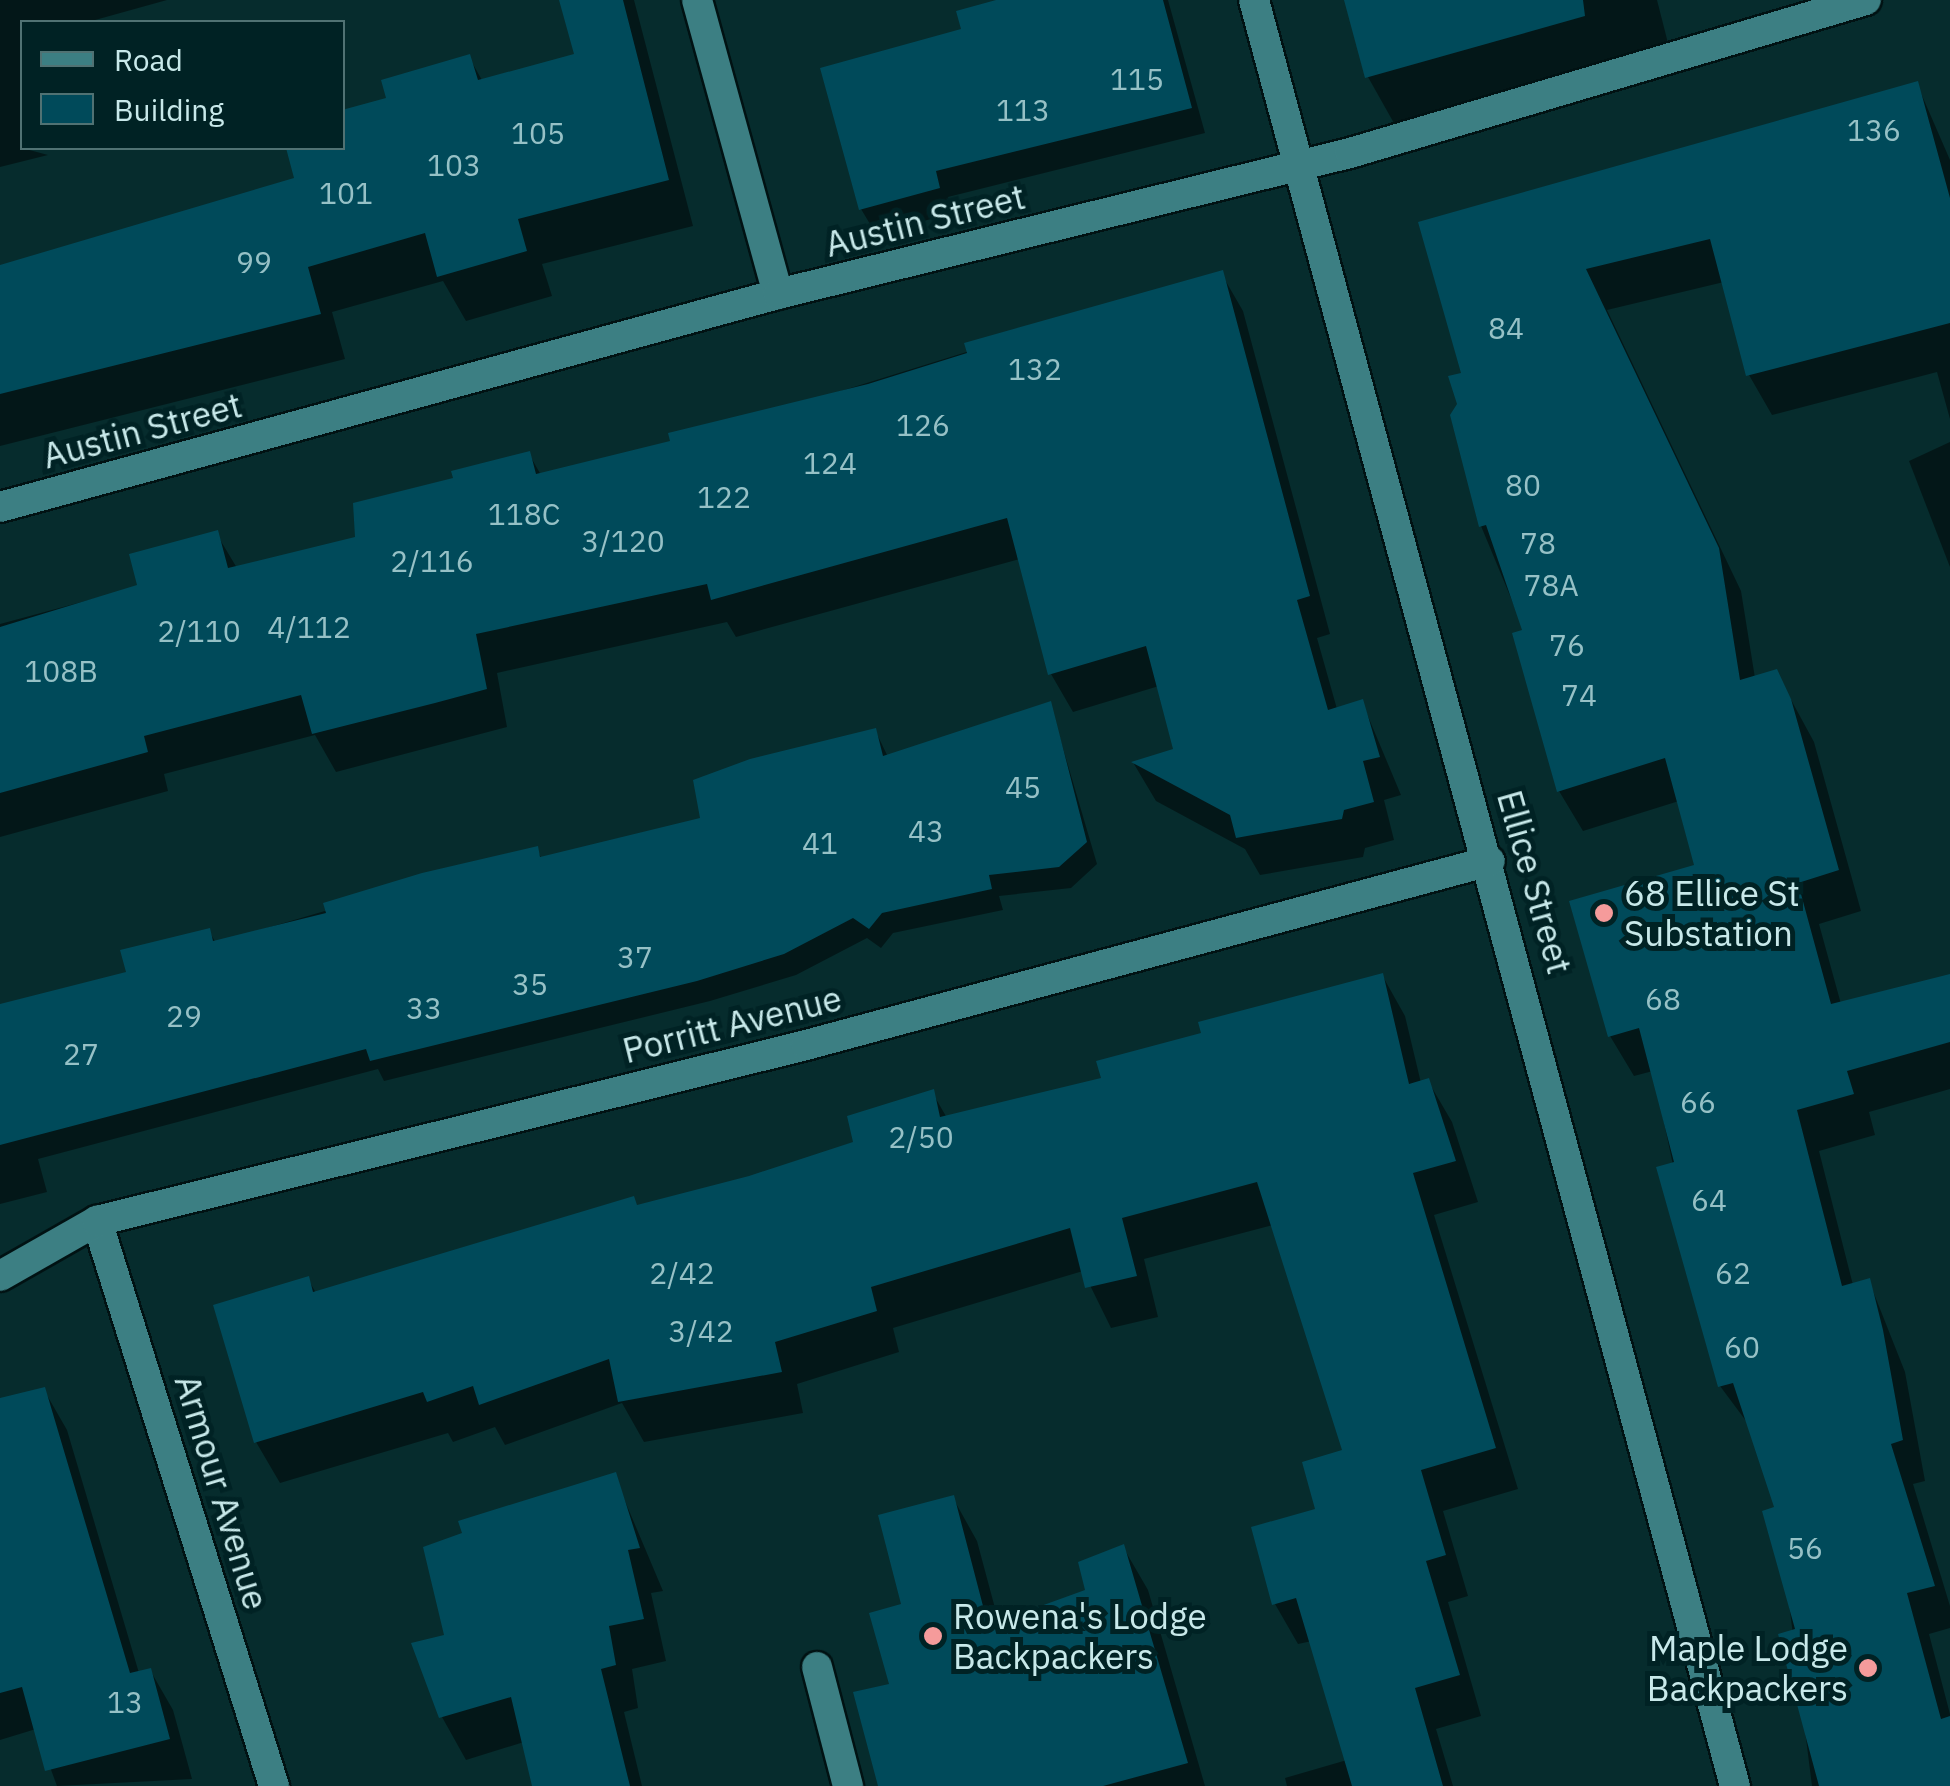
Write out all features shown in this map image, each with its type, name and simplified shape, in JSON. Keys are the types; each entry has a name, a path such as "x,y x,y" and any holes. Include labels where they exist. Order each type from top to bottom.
{"street":[{"path":"697,0 778,294"},
{"name":"Ellice Street","path":"1254,0 1490,861 1735,1786"},
{"name":"Austin Street","path":"0,508 778,294 1298,163 1866,0"},
{"name":"Porritt Avenue","path":"0,1276 97,1221 806,1045 1490,861"},
{"name":"Armour Avenue","path":"97,1221 274,1786"},
{"path":"817,1667 848,1786"}],"building":[{"path":"559,0 623,0 669,180 518,219 527,251 437,277 425,233 308,267 321,314 0,394 0,265 294,178 287,150 345,150 345,109 386,98 381,80 470,54 478,80 574,54"},
{"path":"996,0 1163,0 1192,108 936,171 940,188 859,210 820,68 961,29 956,11"},
{"path":"1344,0 1583,0 1585,16 1365,78"},
{"path":"1918,81 1950,198 1950,323 1746,376 1710,239 1586,269 1719,548 1740,680 1777,669 1791,699 1839,870 1798,883 1831,1004 1950,974 1950,1042 1847,1071 1854,1094 1797,1110 1842,1286 1870,1278 1903,1440 1891,1444 1935,1586 1907,1593 1941,1719 1950,1716 1950,1786 1819,1786 1778,1634 1795,1629 1762,1511 1774,1507 1733,1383 1718,1387 1656,1167 1674,1162 1639,1028 1608,1037 1569,901 1694,865 1665,758 1557,792 1512,633 1522,630 1486,525 1479,527 1450,415 1457,404 1448,376 1461,373 1418,222"},
{"path":"1223,270 1310,596 1297,600 1328,710 1363,699 1380,757 1363,761 1374,802 1344,810 1342,819 1236,838 1230,815 1131,762 1173,749 1146,646 1048,675 1007,518 711,600 707,584 476,634 487,689 312,734 301,695 144,736 148,752 0,793 0,627 137,585 129,554 218,530 228,568 355,537 353,503 453,478 451,471 530,451 536,474 670,441 668,433 868,384 967,353 964,343"},
{"path":"1051,701 1087,842 1059,867 989,875 992,889 882,913 869,929 853,918 784,954 697,981 370,1061 366,1049 0,1145 0,1004 126,972 120,950 210,928 213,941 326,913 323,903 422,873 538,846 540,857 700,818 693,780 750,759 876,728 883,756"},
{"path":"1383,973 1409,1084 1429,1078 1456,1161 1413,1173 1496,1448 1421,1470 1446,1555 1426,1561 1460,1675 1415,1688 1443,1786 1352,1786 1296,1598 1272,1605 1251,1527 1315,1509 1302,1462 1342,1450 1257,1182 1122,1218 1137,1276 1085,1288 1070,1228 871,1287 877,1311 775,1342 782,1372 618,1402 609,1359 479,1405 473,1386 427,1402 423,1392 254,1443 213,1305 309,1276 313,1292 634,1196 637,1205 749,1176 853,1142 847,1116 934,1089 940,1117 1101,1078 1096,1061 1201,1033 1198,1022"},
{"path":"45,1387 130,1673 151,1668 170,1739 45,1771 22,1687 0,1693 0,1398"},
{"path":"616,1472 640,1548 628,1550 644,1619 609,1626 616,1665 601,1669 630,1786 532,1786 511,1697 439,1718 411,1643 444,1635 423,1547 462,1533 458,1521"},
{"path":"954,1495 988,1625 1085,1590 1078,1562 1124,1544 1188,1763 1103,1786 878,1786 853,1692 889,1684 869,1613 901,1604 878,1515"}],"place":[{"name":"68 Ellice St Substation","path":"1604,913"},
{"name":"Rowena's Lodge Backpackers","path":"933,1636"},
{"name":"Maple Lodge Backpackers","path":"1868,1668"}]}
